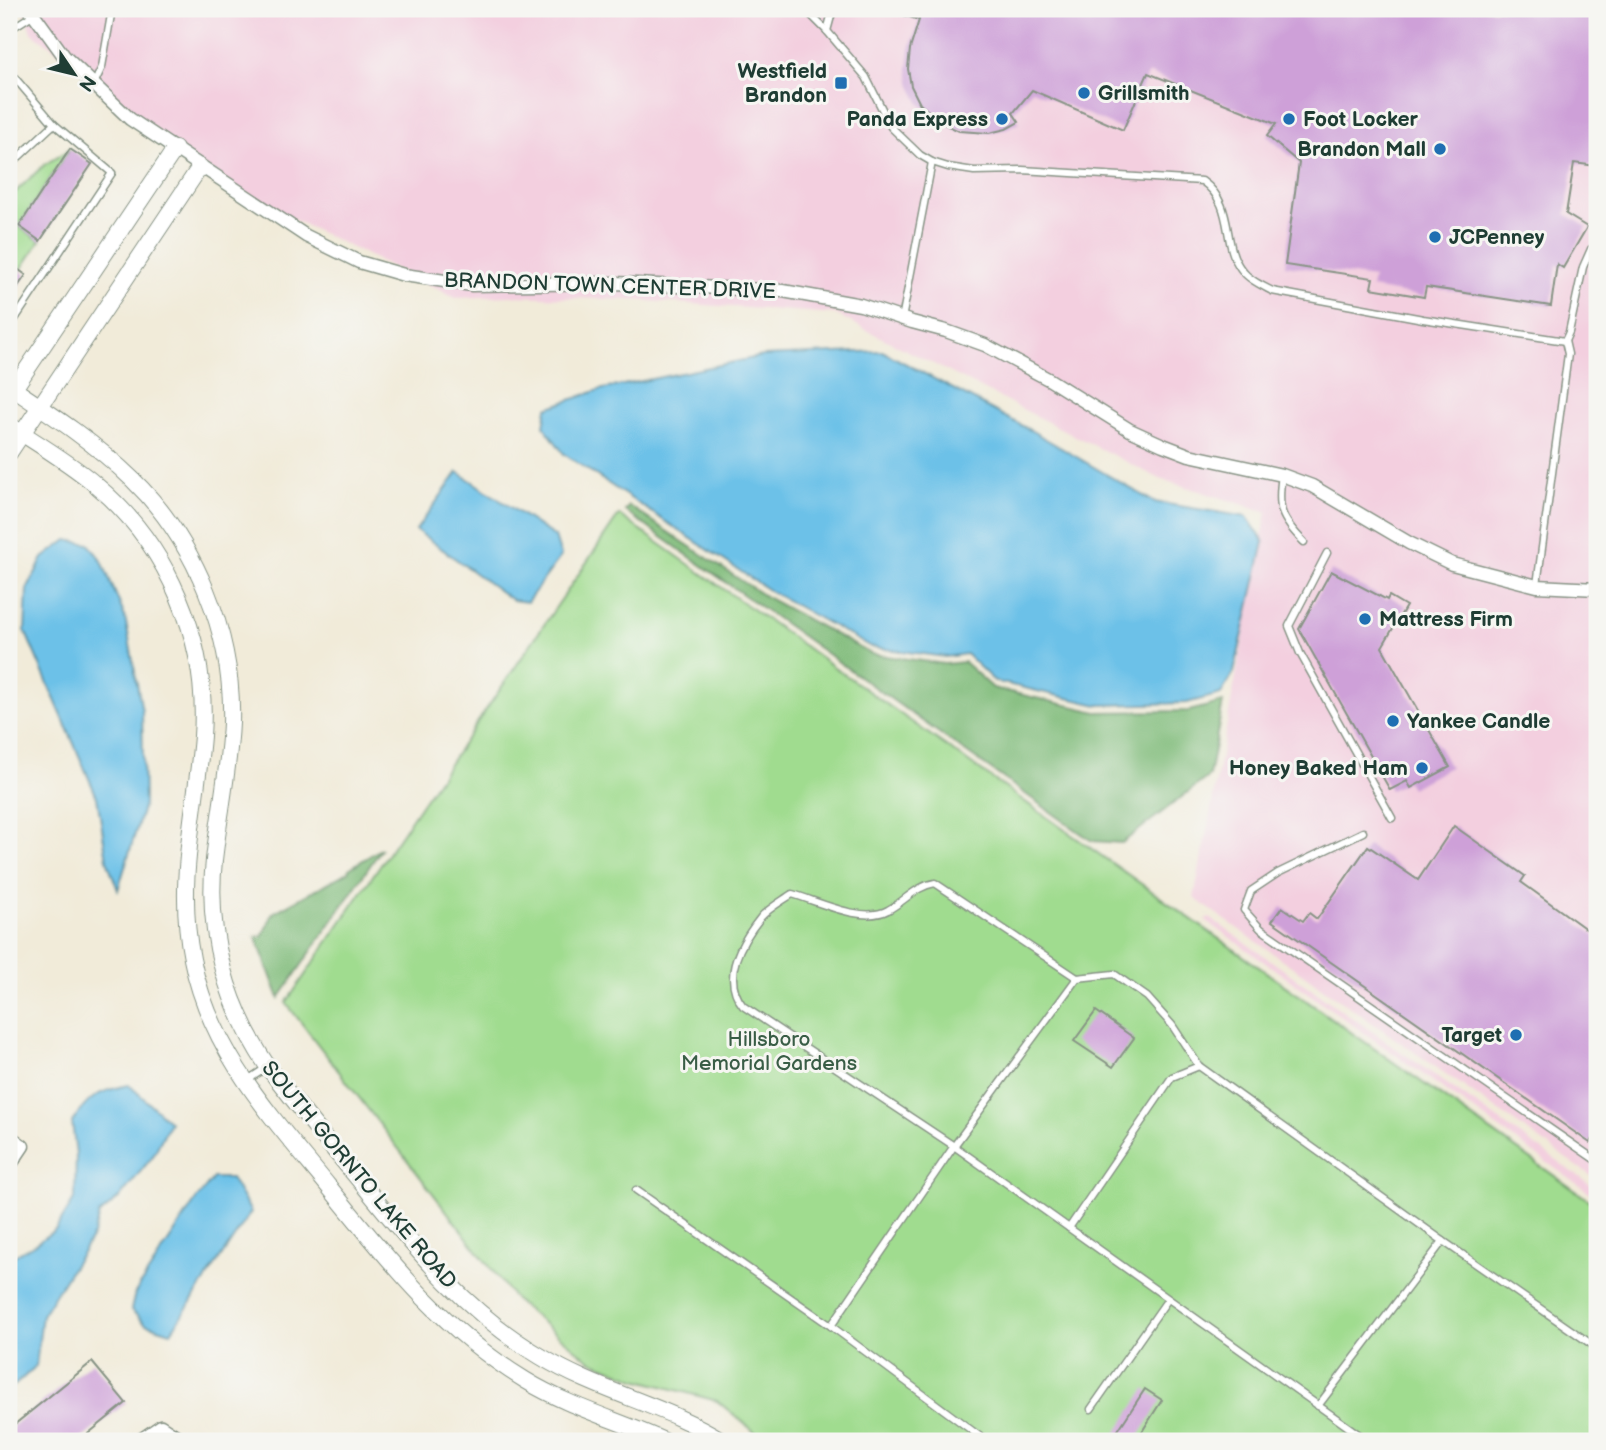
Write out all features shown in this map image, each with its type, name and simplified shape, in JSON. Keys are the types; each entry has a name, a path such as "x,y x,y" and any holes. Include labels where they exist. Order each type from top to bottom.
{"street":[{"name":"BRANDON TOWN CENTER DRIVE","path":"32,11 64,56 130,119 326,247 359,262 404,275 472,285 615,283 783,291 861,305 958,334 1008,356 1113,421 1156,443 1189,455 1282,475 1312,485 1409,543 1452,564 1537,586 1597,589"},
{"path":"10,391 175,149"},
{"path":"9,453 16,429 39,407 200,167"},
{"name":"SOUTH GORNTO LAKE ROAD","path":"10,391 39,407 104,454 145,492 191,558 212,608 229,677 231,722 214,863 212,891 215,934 222,970 233,1003 247,1034 268,1067 427,1264 467,1303 513,1339 574,1376 695,1425 723,1441"},
{"name":"SOUTH GORNTO LAKE ROAD","path":"16,429 80,472 117,504 135,524 161,562 186,615 198,663 203,718 186,869 188,935 202,998 223,1048 245,1082 409,1284 453,1327 527,1381 595,1415 664,1441"},
{"path":"9,1136 23,1146 9,1167"},
{"path":"139,1441 161,1426 184,1441"}],"lane":[{"path":"94,84 102,67 112,9"},
{"path":"805,9 866,77 891,127 920,155 932,162 974,170 1202,181 1213,190 1225,213 1240,268 1253,281 1272,291 1423,319 1565,341"},
{"path":"827,31 834,9"},
{"path":"9,30 32,11"},
{"path":"9,71 54,124 113,173 9,328"},
{"path":"9,166 54,124"},
{"path":"902,319 932,162"},
{"path":"1537,586 1568,354 1565,341 1583,267 1591,249 1597,247"},
{"path":"1282,475 1279,497 1285,523 1304,542"},
{"path":"1326,553 1289,626 1300,653 1392,818"},
{"path":"1363,832 1278,873 1251,891 1244,910 1261,929 1597,1161"},
{"path":"1368,1441 954,1146 743,1006 734,995 732,976 737,955 762,915 792,894 863,915 885,912 921,886 935,883 1077,978 1114,974 1147,997 1172,1025 1199,1066 1597,1348"},
{"path":"831,1326 954,1146 1077,978"},
{"path":"1069,1228 1172,1077 1199,1066"},
{"path":"245,1082 268,1067"},
{"path":"636,1190 831,1326 986,1441"},
{"path":"1318,1406 1443,1241"},
{"path":"1091,1409 1168,1299"}],"shaded area":[{"path":"23,9 1597,9 1597,1180 1194,898 1267,512 1160,479 835,314 634,300 511,296 456,298 241,194 174,152 64,56 31,32"},
{"path":"1210,918 1597,1189 1597,1198 1205,920"}],"green space":[{"path":"70,149 19,226 40,241 20,271 9,263 9,198 44,165"},
{"path":"629,506 766,597 871,654 945,664 964,662 993,688 1097,712 1189,711 1223,702 1209,776 1122,843 1092,841 625,511"},
{"name":"Hillsboro Memorial Gardens","path":"619,515 1597,1206 1597,1441 766,1441 717,1401 636,1379 589,1360 516,1301 286,1003"},
{"path":"382,848 279,998 256,937 262,937 273,913 348,872"}],"water":[{"path":"882,351 1032,431 1154,502 1247,517 1264,542 1234,672 1221,694 1187,703 1098,705 994,681 966,654 945,657 871,647 770,591 564,454 544,426 547,408 599,390 763,356"},
{"path":"458,472 555,537 561,556 527,602 512,600 416,530"},
{"path":"67,540 89,544 102,561 125,617 142,711 144,804 118,890 107,860 97,797 25,631 27,589 43,558"},
{"path":"129,1085 170,1122 153,1156 120,1197 99,1215 93,1235 42,1315 36,1366 15,1385 9,1387 9,1259 56,1229 75,1198 76,1154 72,1122 96,1096"},
{"path":"213,1178 231,1178 251,1212 171,1332 146,1324 131,1310 135,1293"}],"building":[{"name":"Brandon Mall","path":"894,9 1597,9 1597,166 1574,163 1566,214 1587,227 1563,268 1557,264 1551,306 1426,287 1424,297 1371,288 1373,278 1285,265 1299,163 1267,136 1276,124 1148,73 1123,130 1032,90 1013,113 1019,122 989,133 959,131 944,124 920,104 911,86 908,69 910,49 919,20 894,12"},
{"path":"70,149 92,164 40,241 19,226"},
{"path":"9,263 26,275 9,299"},
{"path":"1331,571 1387,600 1389,596 1406,606 1382,647 1450,767 1411,788 1407,781 1390,790 1299,629"},
{"name":"Target","path":"1454,826 1525,876 1521,882 1597,937 1597,1134 1590,1143 1272,921 1282,907 1303,921 1309,913 1317,919 1368,846 1418,880"},
{"path":"1096,1011 1134,1038 1113,1067 1074,1041"},
{"path":"92,1362 126,1403 79,1441 19,1441 9,1429"},
{"path":"1145,1389 1162,1400 1136,1441 1111,1441"}],"place":[{"name":"Westfield Brandon","path":"841,83"},
{"name":"Grillsmith","path":"1084,93"},
{"name":"Panda Express","path":"1002,119"},
{"name":"Foot Locker","path":"1289,119"},
{"name":"Brandon Mall","path":"1440,149"},
{"name":"JCPenney","path":"1435,237"},
{"name":"Mattress Firm","path":"1365,619"},
{"name":"Yankee Candle","path":"1393,721"},
{"name":"Honey Baked Ham","path":"1422,768"},
{"name":"Target","path":"1516,1035"}]}
